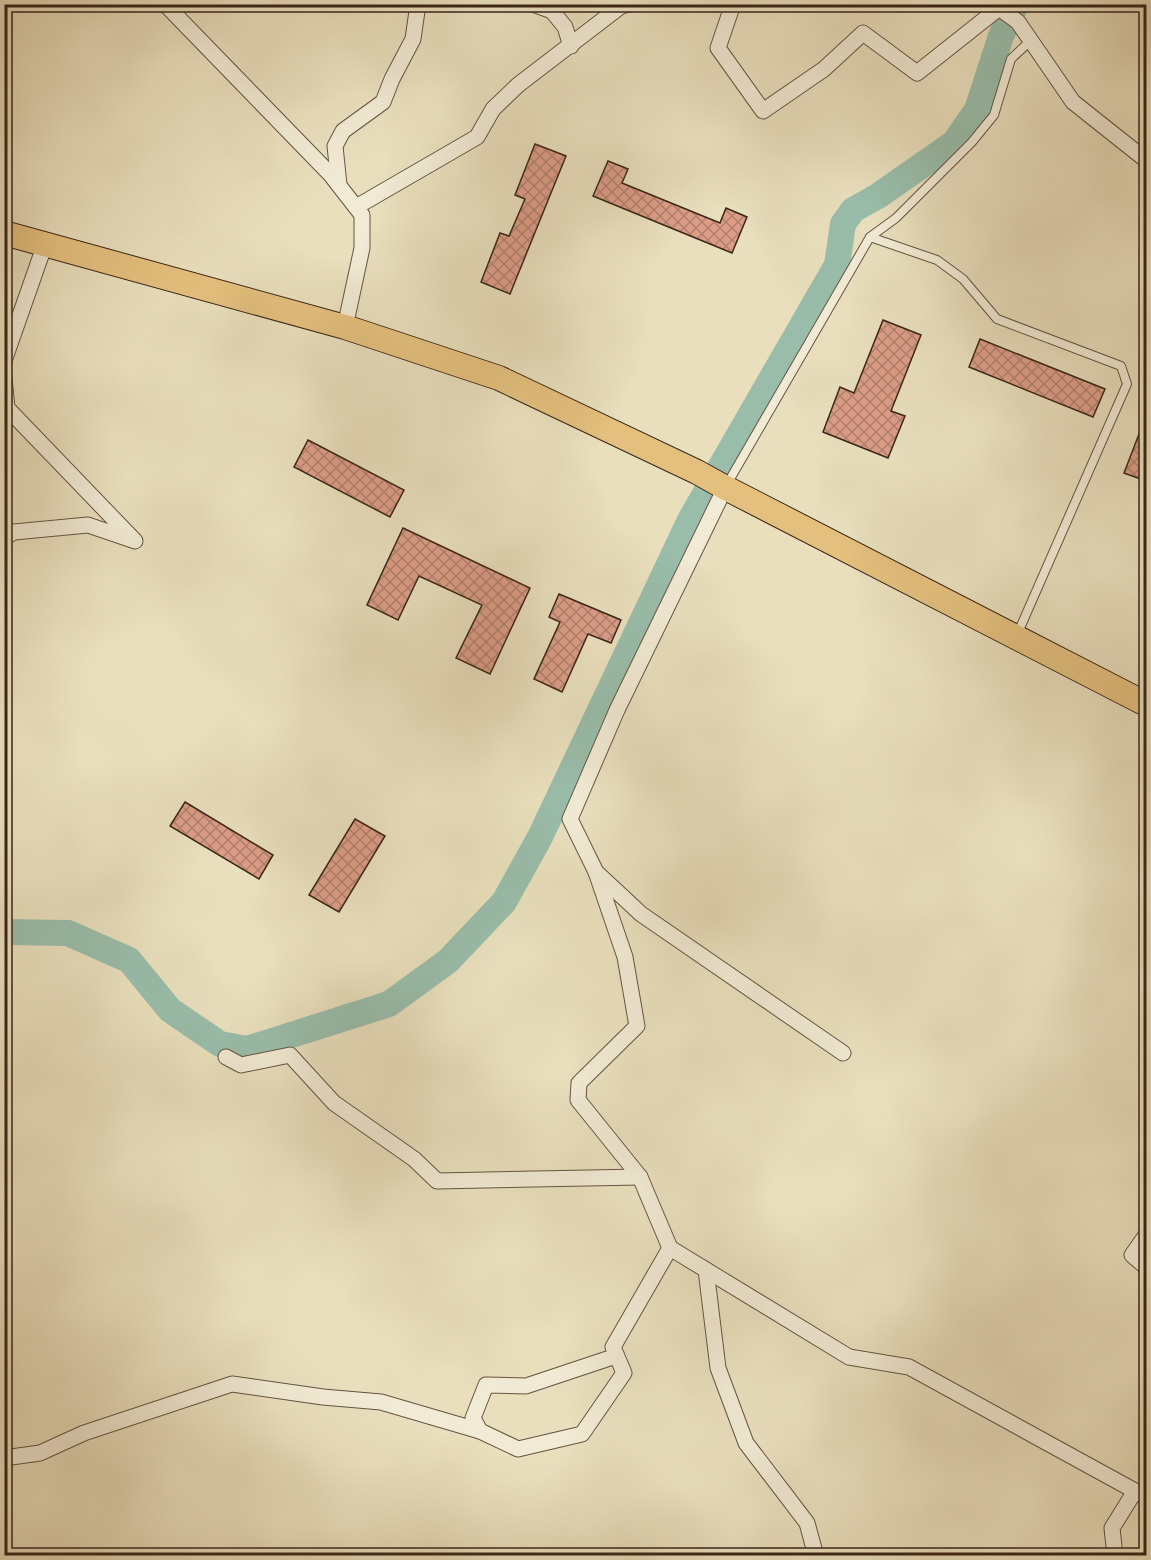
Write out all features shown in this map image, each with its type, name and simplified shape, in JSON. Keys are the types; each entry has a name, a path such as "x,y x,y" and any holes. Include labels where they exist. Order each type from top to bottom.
{"main road":[{"path":"4,233 345,327 499,378 697,472 1146,704"}],"street":[{"path":"165,4 330,174 362,215 362,248 345,327"},
{"path":"339,185 335,146 343,132 383,102 413,39 418,4"},
{"path":"533,4 552,11 565,27 571,46"},
{"path":"356,207 477,136 493,109 518,85 621,6 629,4"},
{"path":"733,4 718,48 763,111 824,69 863,33 917,73 999,6 1018,22 1073,102 1146,160"},
{"path":"4,361 45,244"},
{"path":"4,378 7,408 135,541 88,525 14,532 4,538"},
{"path":"725,487 617,710 570,819 597,872 625,957 637,1026 579,1083 578,1100 640,1177 670,1248 849,1357 909,1367 1143,1491 1112,1528 1115,1556"},
{"path":"597,872 640,914 843,1053"},
{"path":"226,1057 241,1065 290,1055 334,1103 414,1159 437,1180 640,1177"},
{"path":"1146,1235 1132,1255 1146,1267"},
{"path":"4,1458 40,1453 84,1432 232,1384 323,1397 381,1402 480,1431 518,1449 582,1434 624,1373 612,1347 670,1248"},
{"path":"706,1270 718,1368 746,1443 807,1522 816,1556"},
{"path":"480,1431 473,1418 486,1385 526,1386 616,1356"}],"lane":[{"path":"725,487 870,237 896,218 972,142 994,115 1011,59 1030,41"},
{"path":"870,237 937,260 963,279 997,319 1121,366 1126,384 1016,637"}],"building":[{"path":"535,144 566,156 510,294 481,282 500,233 509,236 525,199 515,195"},
{"path":"608,161 628,169 622,183 720,223 726,208 747,217 732,253 593,196"},
{"path":"883,320 921,335 891,411 905,416 888,458 823,432 840,387 854,393"},
{"path":"980,339 1105,389 1093,417 969,367"},
{"path":"1146,416 1146,481 1124,473"},
{"path":"308,440 404,490 390,517 294,467"},
{"path":"403,528 530,588 490,674 456,658 482,605 419,576 398,620 367,605"},
{"path":"559,594 621,620 611,643 588,634 562,692 534,679 560,622 549,617"},
{"path":"185,802 273,855 259,879 170,826"},
{"path":"355,819 385,836 339,912 309,895"}],"waterway":[{"path":"4,932 68,933 129,960 170,1010 220,1044 247,1049 389,1004 448,961 504,902 540,837 690,520 837,265 843,224 853,210 878,196 954,143 977,110 1001,36 1016,4"}]}
